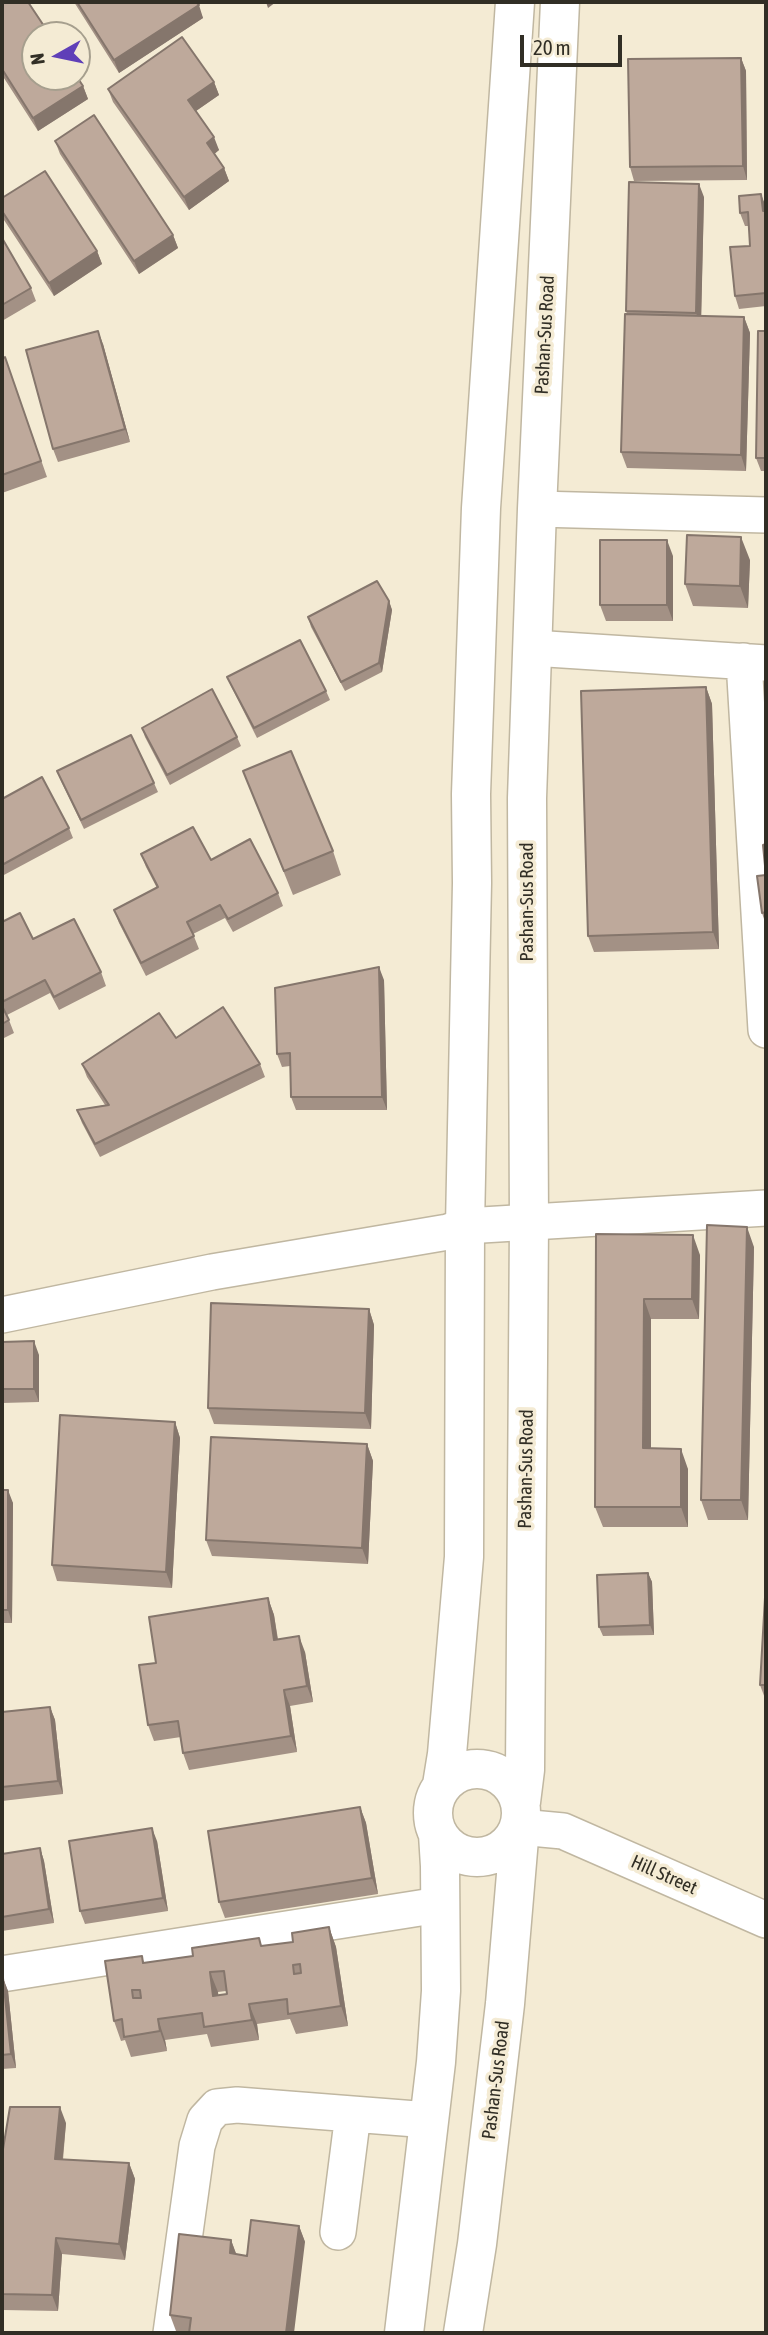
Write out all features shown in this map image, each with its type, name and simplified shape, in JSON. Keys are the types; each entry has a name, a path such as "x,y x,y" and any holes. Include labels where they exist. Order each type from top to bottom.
{"main road":[{"path":"404,2333 441,1991 440,1866 438,1834 432,1809 442,1785 447,1754 464,1557 471,794 481,508 515,2"},
{"name":"Pashan-Sus Road","path":"463,2333 477,2244 505,2004 525,1770 529,1223 527,799 560,2"},
{"path":"438,1834 451,1850 471,1858 492,1856 509,1845 520,1814 512,1784 496,1772 477,1768 457,1773 442,1785"}],"street":[{"path":"537,509 766,515"},
{"path":"532,648 755,662 766,1030"},
{"path":"2,1315 212,1272 448,1232 465,1226 766,1209"},
{"name":"Hill Street","path":"520,1814 766,1920"},
{"path":"2,1974 439,1905"},
{"path":"171,2333 197,2146 205,2120 217,2107 237,2105 429,2120"},
{"path":"338,2232 353,2114"}],"building":[{"path":"2,2 28,2 41,21 21,21 21,91 75,91 33,118 2,69"},
{"path":"77,2 196,2 199,5 114,60"},
{"path":"182,37 214,82 188,100 214,137 207,143 224,168 184,197 108,89"},
{"path":"741,58 743,166 630,167 628,59"},
{"path":"94,115 173,235 134,261 55,141"},
{"path":"45,171 97,251 49,283 2,211 2,198"},
{"path":"629,182 699,184 696,313 626,311"},
{"path":"761,194 763,211 766,211 766,293 735,296 730,247 750,246 748,212 740,213 739,196"},
{"path":"2,238 31,288 2,305"},
{"path":"625,314 744,317 741,455 621,452"},
{"path":"98,331 125,429 53,449 26,350"},
{"path":"758,331 766,331 766,458 756,458"},
{"path":"5,357 41,461 2,475 2,359"},
{"path":"687,535 741,537 740,586 685,584"},
{"path":"600,540 667,540 667,605 600,605"},
{"path":"377,581 389,601 379,663 341,682 308,617"},
{"path":"300,640 326,691 254,728 227,677"},
{"path":"706,687 713,932 588,936 581,691"},
{"path":"212,689 237,737 167,775 142,728"},
{"path":"131,735 154,783 81,820 57,771"},
{"path":"291,751 333,851 284,871 243,771"},
{"path":"42,777 69,828 2,865 2,799"},
{"path":"193,827 211,860 250,839 278,893 228,919 220,905 187,922 194,936 141,963 114,910 158,887 141,854"},
{"path":"766,844 766,866 765,866 763,845"},
{"path":"766,875 766,912 762,913 757,876"},
{"path":"20,913 33,939 74,919 101,972 54,997 45,980 2,1002 2,922"},
{"path":"379,967 382,1097 291,1097 290,1053 277,1054 275,988"},
{"path":"2,1006 9,1020 2,1024"},
{"path":"223,1007 260,1064 95,1144 77,1110 109,1105 82,1064 159,1013 176,1038"},
{"path":"707,1225 747,1227 741,1500 701,1500"},
{"path":"596,1234 693,1235 692,1299 644,1299 643,1448 681,1449 681,1507 595,1507"},
{"path":"211,1303 369,1309 365,1413 208,1408"},
{"path":"34,1341 34,1389 2,1389 2,1342"},
{"path":"60,1415 175,1422 166,1572 52,1565"},
{"path":"211,1437 367,1444 362,1548 206,1540"},
{"path":"2,1490 8,1490 8,1610 2,1610"},
{"path":"648,1573 650,1625 599,1627 597,1575"},
{"path":"766,1580 766,1685 760,1685"},
{"path":"268,1598 274,1640 299,1636 307,1686 284,1690 291,1736 183,1753 178,1721 148,1725 139,1665 156,1663 149,1617"},
{"path":"50,1707 58,1781 2,1787 2,1712"},
{"path":"360,1807 372,1878 219,1902 208,1831"},
{"path":"152,1828 163,1898 80,1911 69,1841"},
{"path":"40,1848 49,1909 2,1917 2,1854"},
{"path":"329,1927 341,2006 288,2014 287,1999 249,2004 252,2020 204,2027 202,2013 158,2019 160,2031 124,2037 122,2019 114,2021 105,1961 142,1956 143,1963 193,1956 192,1948 259,1938 261,1946 293,1942 292,1933","holes":["300,1964 301,1973 294,1974 293,1965","224,1971 227,1994 213,1996 210,1972","132,1990 140,1990 141,1998 133,1998"]},
{"path":"2,1978 11,2054 2,2055"},
{"path":"10,2107 60,2107 55,2159 129,2163 119,2244 56,2238 52,2295 2,2294 2,2155"},
{"path":"251,2220 299,2226 286,2333 189,2333 191,2318 170,2315 179,2234 231,2240 230,2253 247,2256"}]}
